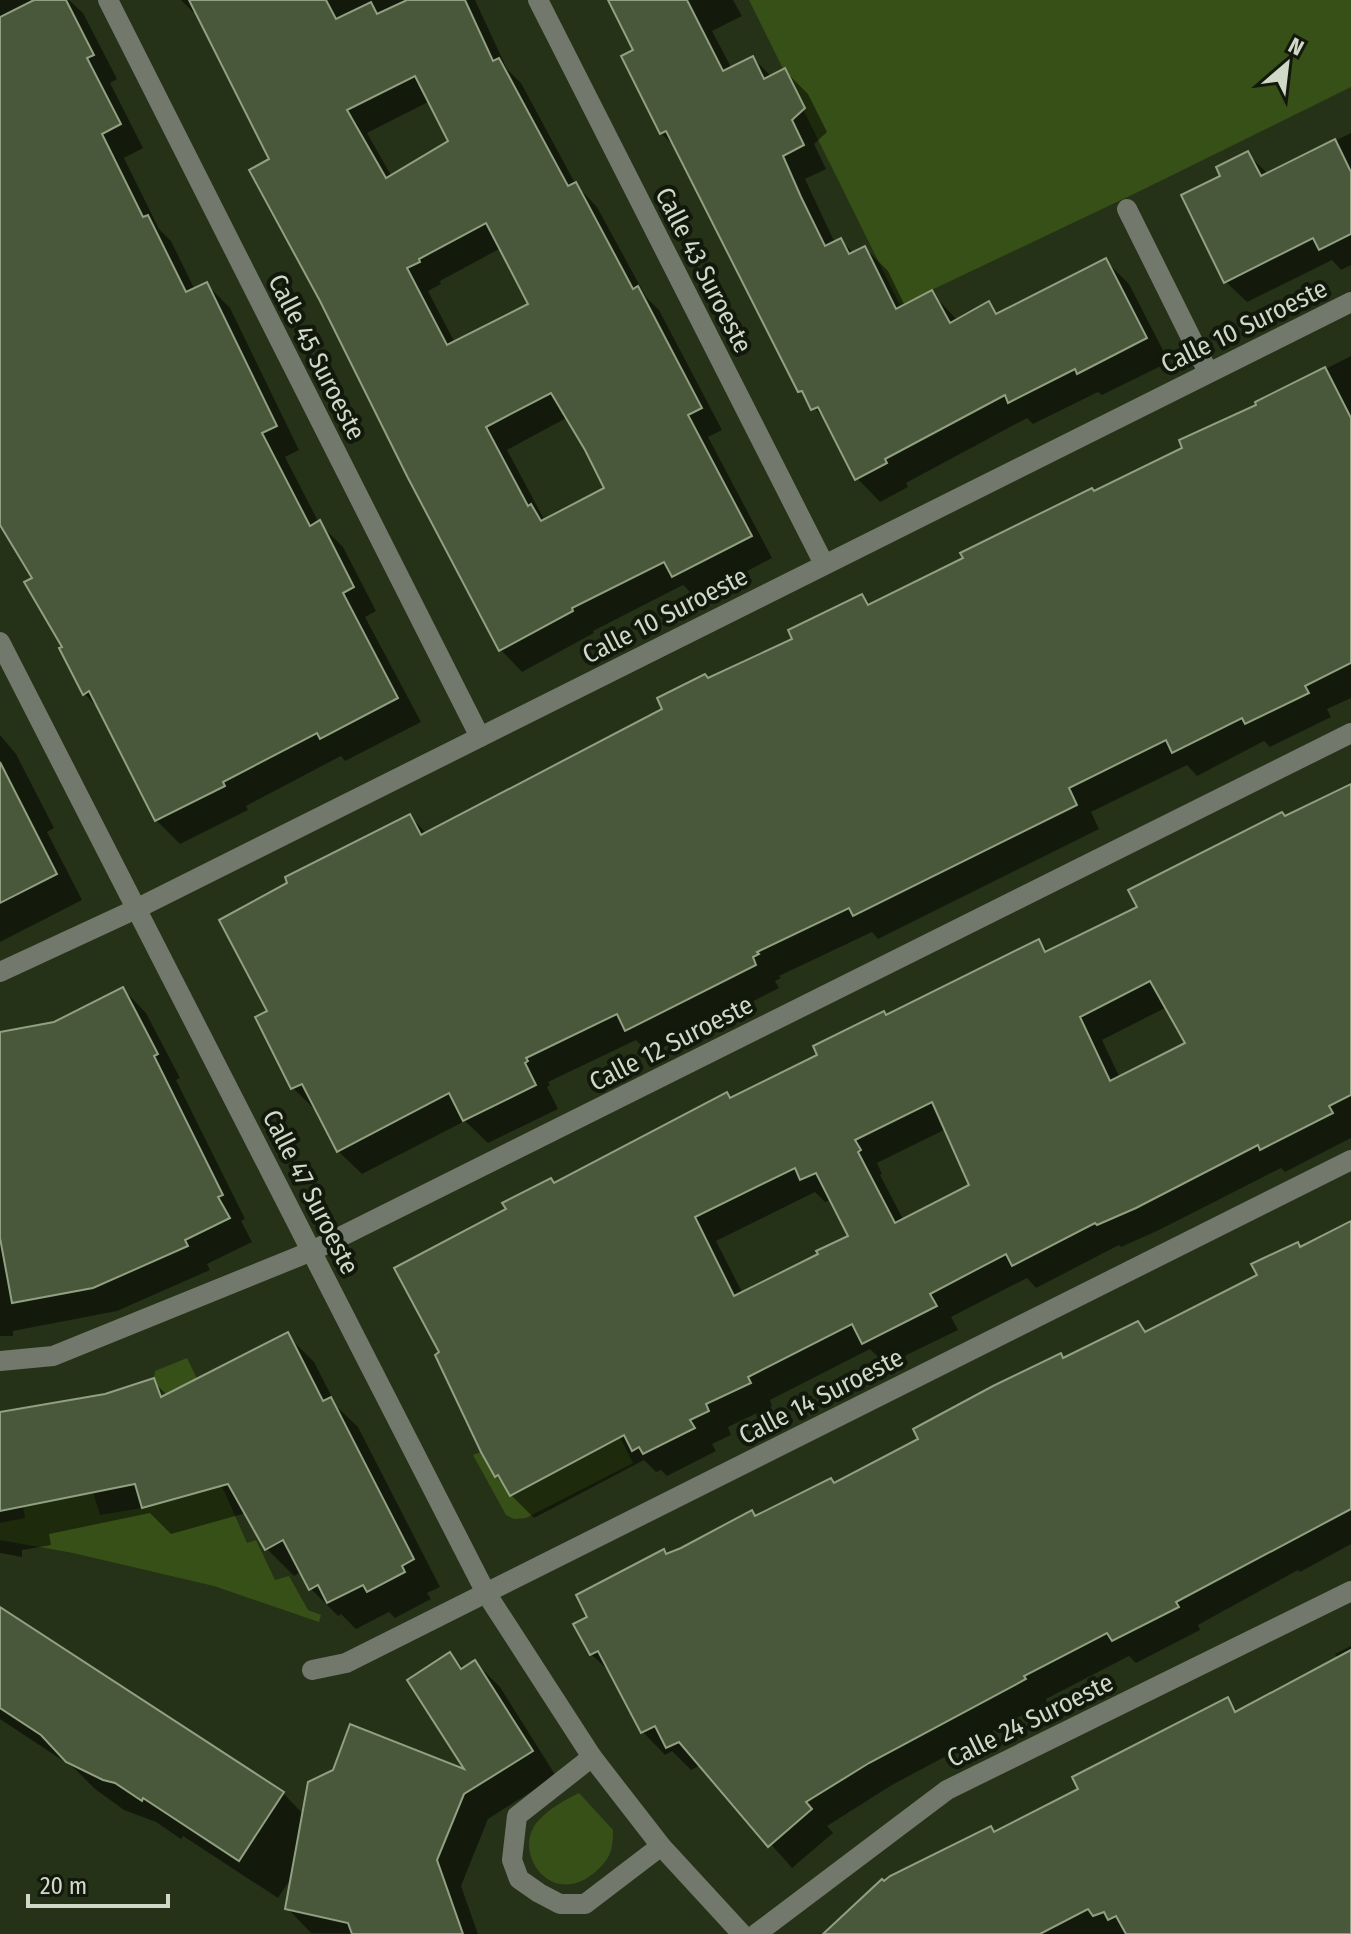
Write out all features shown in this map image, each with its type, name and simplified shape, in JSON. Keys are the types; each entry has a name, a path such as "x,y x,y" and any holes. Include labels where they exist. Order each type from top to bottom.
{"street":[{"name":"Calle 45 Suroeste","path":"108,0 480,737"},
{"name":"Calle 43 Suroeste","path":"538,0 824,564"},
{"path":"1127,209 1208,372"},
{"name":"Calle 10 Suroeste","path":"0,972 136,909 1351,302"},
{"name":"Calle 47 Suroeste","path":"0,642 486,1593 592,1757 661,1846 742,1934"},
{"name":"Calle 12 Suroeste","path":"0,1361 53,1356 312,1251 1351,733"},
{"name":"Calle 14 Suroeste","path":"312,1670 346,1663 1351,1160"},
{"name":"Calle 24 Suroeste","path":"756,1934 947,1790 1351,1591"},
{"path":"592,1757 517,1816 512,1860 519,1879 560,1904 585,1904 661,1846"}],"green space":[{"path":"749,0 1351,0 1351,87 900,305"},
{"path":"187,1358 199,1383 207,1462 225,1493 247,1543 256,1540 275,1580 289,1576 308,1610 321,1615 319,1622 214,1586 73,1553 0,1540 0,1523 25,1518 23,1507 93,1492 100,1515 142,1508 183,1496 154,1378 155,1371"},
{"path":"598,1393 633,1463 526,1518 514,1519 506,1515 473,1455 481,1452 494,1477 498,1475 510,1496 573,1462"},
{"path":"579,1793 613,1830 612,1844 607,1859 594,1873 578,1882 563,1884 539,1872 529,1847 531,1833 547,1813"}],"building":[{"path":"34,0 66,0 94,55 87,58 121,124 102,134 143,217 148,215 186,292 207,282 277,426 262,433 310,526 320,520 354,587 343,593 398,698 320,739 317,733 223,782 225,786 155,821 89,691 83,695 59,648 62,647 24,582 32,578 0,525 0,17"},
{"path":"189,0 326,0 336,19 371,2 377,14 407,0 465,0 493,61 499,58 568,186 576,182 633,289 638,286 702,408 688,415 752,536 672,577 664,562 572,608 573,611 499,651 320,301 249,170 269,159","holes":["415,76 448,141 386,178 347,110","486,223 528,304 447,345 407,268 420,262 419,259","551,393 604,488 541,521 531,504 528,506 486,427"]},
{"path":"608,0 687,0 723,71 753,56 764,79 785,68 805,108 792,120 804,145 783,156 801,197 825,246 841,238 849,254 865,246 896,309 932,290 950,323 989,301 996,314 1106,258 1147,338 1077,374 1075,369 1008,403 1005,395 885,459 887,463 855,480 818,407 811,410 802,391 798,392 666,131 660,134 621,56 633,50"},
{"path":"1335,139 1351,172 1351,234 1319,250 1313,238 1224,283 1181,195 1220,176 1216,167 1248,151 1261,176"},
{"path":"1325,367 1351,418 1351,663 1305,686 1309,693 1245,724 1242,718 1172,753 1166,740 1069,788 1077,805 853,916 849,908 757,952 759,954 753,957 756,965 625,1031 617,1014 526,1058 528,1061 525,1063 536,1085 463,1121 449,1093 337,1152 302,1084 291,1089 255,1017 267,1011 219,920 287,883 285,877 410,814 421,835 662,709 657,698 705,674 708,678 792,639 788,630 862,594 868,605 963,558 960,553 1182,448 1179,440 1256,405 1255,402"},
{"path":"0,762 57,874 0,903"},
{"path":"1351,784 1351,1095 1329,1106 1333,1113 1260,1150 1258,1145 1136,1208 1097,1225 1095,1223 1012,1266 1006,1254 930,1294 937,1306 862,1344 852,1324 748,1377 751,1383 706,1404 709,1411 690,1420 695,1428 643,1454 639,1447 632,1451 624,1435 510,1496 481,1452 435,1355 439,1352 394,1268 506,1209 502,1203 551,1178 554,1183 727,1092 730,1098 817,1055 813,1046 884,1011 886,1015 1039,939 1045,952 1137,907 1128,890 1282,812 1285,816","holes":["1150,981 1185,1043 1110,1081 1080,1017","932,1102 969,1185 895,1223 858,1152 861,1150 855,1140","795,1168 800,1180 816,1173 848,1236 734,1296 695,1217"]},
{"path":"123,987 158,1054 154,1056 223,1195 218,1197 230,1218 185,1240 188,1246 93,1288 12,1303 0,1238 0,1032 54,1022"},
{"path":"1351,1221 1351,1509 1176,1602 1179,1607 1112,1641 1107,1633 869,1763 806,1802 812,1809 768,1847 679,1742 666,1748 655,1726 641,1733 598,1651 590,1655 573,1624 587,1617 576,1595 664,1549 666,1554 681,1548 752,1510 755,1516 831,1478 834,1483 918,1439 913,1429 993,1386 1061,1353 1063,1358 1138,1321 1145,1332 1257,1275 1251,1264 1298,1242 1300,1247"},
{"path":"288,1332 323,1401 331,1397 414,1559 402,1566 405,1572 367,1592 363,1585 327,1603 318,1585 309,1590 283,1540 265,1550 228,1484 142,1508 135,1484 0,1511 0,1412 105,1394 154,1378 161,1397"},
{"path":"0,1607 284,1792 239,1861 143,1798 142,1801 115,1783 66,1762 41,1735 0,1708"},
{"path":"1351,1650 1351,1934 1126,1934 1116,1916 1108,1920 1104,1912 1093,1916 1088,1909 1040,1934 823,1934 882,1879 884,1881 991,1826 994,1832 1078,1789 1072,1777 1228,1697 1235,1712"},
{"path":"450,1652 461,1669 475,1660 533,1751 464,1794 437,1860 463,1934 352,1934 348,1923 285,1909 308,1782 333,1770 350,1724 464,1769 407,1680"}]}
